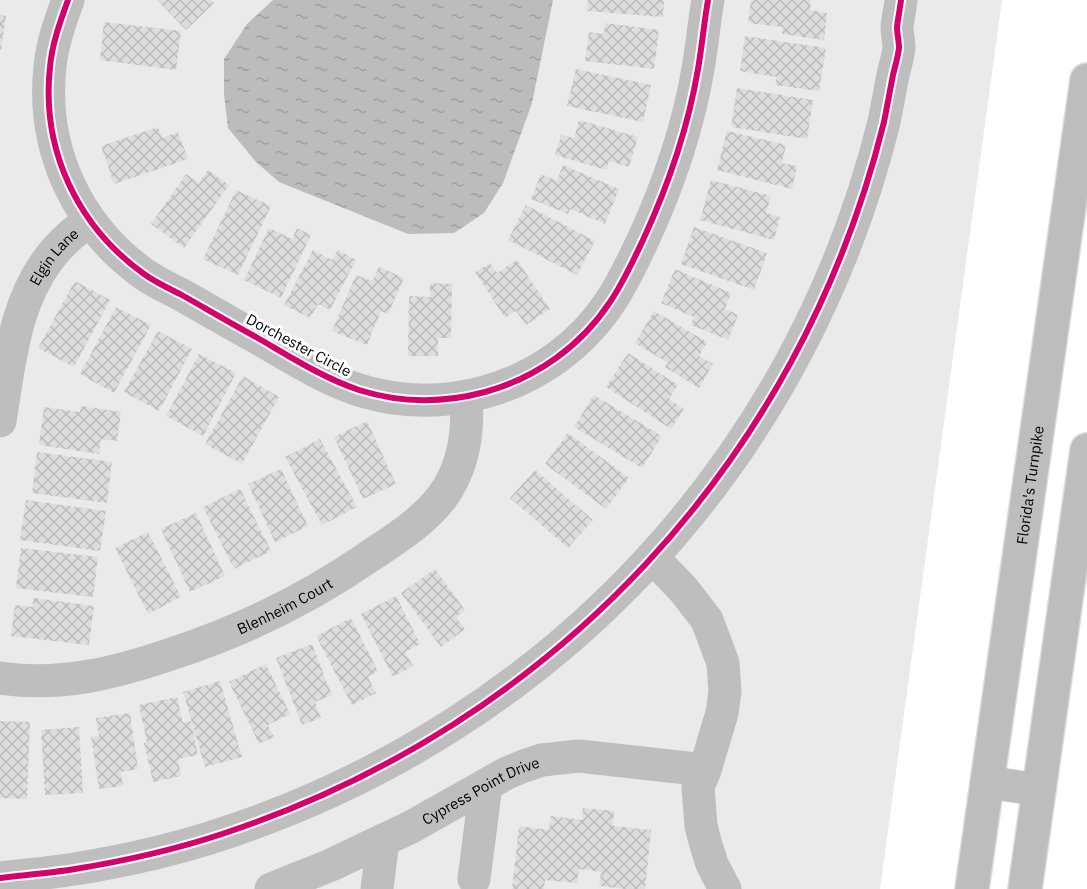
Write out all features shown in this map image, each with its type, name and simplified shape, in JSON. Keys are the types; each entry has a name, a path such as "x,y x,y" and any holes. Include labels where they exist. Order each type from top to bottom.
{"highway":[{"name":"Florida's Turnpike","path":"972,889 1087,80"},
{"path":"1025,889 1087,450"}],"street":[{"name":"Elgin Lane","path":"0,421 12,344 22,306 31,287 53,253 89,220 63,170 53,136 49,101 50,66 57,32 68,0"},
{"name":"Dorchester Circle","path":"89,220 118,253 146,275 327,377 359,390 394,398 429,401 466,397 500,388 532,374 561,355 588,331 610,303 627,273 658,208 687,117 698,70 708,0"},
{"path":"0,878 74,870 158,852 220,835 290,810 359,779 408,753 464,718 525,675 583,627 623,588 680,526 726,467 767,404 804,339 833,274 864,193 884,121 899,48 897,27 901,0"},
{"name":"Blenheim Court","path":"0,678 21,681 80,679 143,663 207,642 269,615 343,575 406,532 443,496 459,466 464,450 468,416 466,397"},
{"path":"652,557 683,589 707,620 723,663 725,692 722,713 698,787 701,826 712,864 725,889"},
{"name":"Cypress Point Drive","path":"271,889 331,865 411,827 507,773 542,760 579,756 705,770"},
{"path":"987,782 1039,790"},
{"path":"474,879 486,785"},
{"path":"377,889 383,840"}],"shaded area":[{"path":"0,0 1002,0 880,889 0,889"}],"water":[{"path":"273,0 553,0 532,103 503,183 484,213 454,233 408,234 279,182 256,162 228,128 224,94 224,59 247,24"}],"building":[{"path":"157,0 211,0 214,3 186,30"},
{"path":"588,0 664,0 663,17 587,11"},
{"path":"751,0 811,0 810,10 827,13 824,40 782,34 783,27 748,23"},
{"path":"0,15 6,16 1,50 0,50"},
{"path":"104,22 181,31 176,70 100,60"},
{"path":"605,23 659,30 654,69 585,61 589,32 604,34"},
{"path":"745,36 826,48 819,91 775,85 777,77 740,71"},
{"path":"576,69 651,85 643,122 567,106"},
{"path":"737,88 813,100 807,139 731,127"},
{"path":"579,120 638,137 629,167 609,161 606,170 555,155 561,135 574,138"},
{"path":"158,127 162,138 178,132 188,159 114,184 101,146"},
{"path":"727,131 786,145 782,163 797,166 792,189 717,170"},
{"path":"563,165 619,189 605,224 570,209 568,214 531,199 541,174 557,181"},
{"path":"208,170 229,185 184,248 151,224 186,174 199,183"},
{"path":"711,180 771,196 766,213 780,217 774,240 700,220"},
{"path":"236,190 271,206 238,275 203,259"},
{"path":"526,205 595,241 577,275 508,240"},
{"path":"694,227 767,253 754,290 681,264"},
{"path":"269,228 292,239 297,228 311,235 281,298 244,280"},
{"path":"313,250 332,260 338,250 356,260 330,310 318,304 310,318 284,305"},
{"path":"517,260 550,309 526,325 516,311 505,318 475,272 490,263 497,273"},
{"path":"379,267 404,278 388,314 381,311 367,345 332,331 356,275 372,281"},
{"path":"675,269 731,293 725,309 738,315 728,340 691,325 694,317 661,303"},
{"path":"75,281 110,300 74,367 38,348"},
{"path":"430,283 452,284 451,338 438,338 438,356 408,356 409,296 430,297"},
{"path":"116,307 151,325 114,393 80,374"},
{"path":"654,311 707,342 699,356 713,364 699,388 665,367 668,363 635,343"},
{"path":"158,331 192,349 159,411 124,392"},
{"path":"628,353 678,385 669,399 684,409 671,429 606,387"},
{"path":"199,354 236,373 203,436 166,416"},
{"path":"243,376 279,397 242,464 205,444"},
{"path":"594,395 662,436 642,468 574,427"},
{"path":"81,406 121,412 117,441 101,439 99,454 39,445 44,407 80,412"},
{"path":"367,421 396,484 363,499 334,437"},
{"path":"568,433 629,478 606,509 545,464"},
{"path":"320,439 357,507 322,525 285,457"},
{"path":"37,452 112,462 107,503 32,493"},
{"path":"281,469 308,526 275,542 248,484"},
{"path":"535,470 593,520 568,548 510,498"},
{"path":"240,489 271,551 234,569 203,507"},
{"path":"26,500 106,511 100,551 20,540"},
{"path":"196,513 225,576 190,592 161,529"},
{"path":"148,532 181,597 148,614 115,548"},
{"path":"21,548 98,557 93,597 16,588"},
{"path":"435,569 465,610 456,617 465,629 441,647 401,593"},
{"path":"396,596 420,644 405,652 413,666 393,677 361,614"},
{"path":"34,598 94,606 89,645 11,636 15,605 32,607"},
{"path":"351,618 378,671 368,677 376,693 352,705 316,636"},
{"path":"312,644 332,695 315,702 321,718 302,725 276,658"},
{"path":"266,664 290,714 268,725 274,737 259,744 229,682"},
{"path":"220,681 242,757 205,767 183,692"},
{"path":"177,697 183,723 191,721 198,755 178,759 181,776 153,782 144,743 147,743 139,705"},
{"path":"130,713 138,769 121,772 123,786 99,789 91,737 99,736 96,718"},
{"path":"0,721 30,722 27,799 0,798"},
{"path":"79,727 83,793 45,795 41,730"},
{"path":"583,808 614,811 613,826 651,830 645,889 599,886 601,872 579,869 577,883 545,880 544,889 512,889 519,826 549,830 551,816 582,820"}],"cycle path":[{"path":"68,0 51,58 49,97 51,127 68,183 82,209 100,233 120,255 148,277 319,373 359,390 390,397 422,400 469,396 522,378 556,358 571,346 585,333 610,302 624,280 643,240 676,156 694,91 708,0"},
{"path":"0,878 56,872 149,855 222,834 342,786 453,724 555,650 646,564 725,468 792,361 845,245 884,122 899,51 897,27 901,0"}]}
